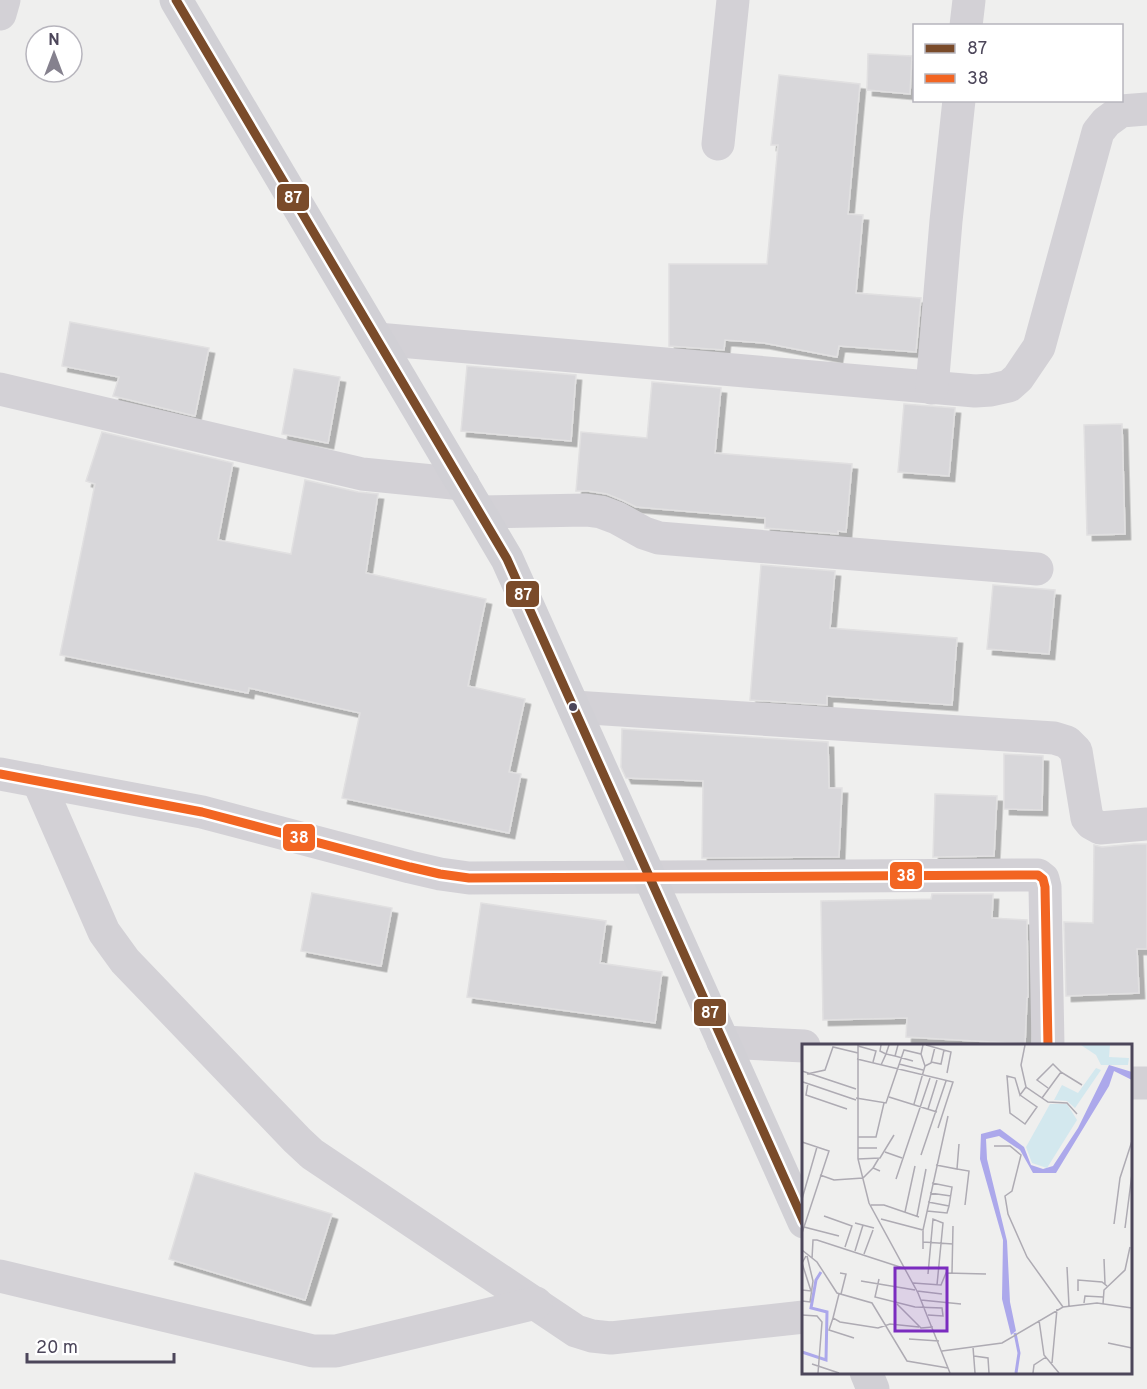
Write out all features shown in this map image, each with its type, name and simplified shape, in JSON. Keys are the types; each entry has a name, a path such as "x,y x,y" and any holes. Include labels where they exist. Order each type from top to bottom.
{"street":[{"path":"0,14 4,0"},
{"path":"718,144 733,0"},
{"path":"966,24 969,0"},
{"path":"175,2 507,559 802,1218"},
{"path":"932,388 959,102"},
{"path":"377,339 932,388 975,391 1009,386 1018,378 1039,347 1098,132 1106,122 1121,111 1147,109"},
{"path":"0,389 362,474 463,484"},
{"path":"480,512 586,510 601,512 617,518 644,533 660,538 1037,569"},
{"path":"574,707 1054,738 1067,742 1076,752 1090,824 1100,828 1147,824"},
{"path":"0,774 202,812 440,874 469,878 1038,875 1043,879 1044,887 1048,1044"},
{"path":"38,781 104,932 113,946 133,970 312,1154 576,1331 611,1338 802,1317"},
{"path":"723,1042 802,1046"},
{"path":"0,1276 313,1351 336,1351 536,1303"},
{"path":"867,1374 873,1389"}],"building":[{"path":"868,54 912,56 910,94 867,90"},
{"path":"779,75 860,84 848,214 863,215 856,293 921,298 916,352 839,346 837,357 764,343 725,340 724,350 669,346 669,264 767,264 778,145 771,145"},
{"path":"70,322 209,348 195,416 113,396 119,377 62,366"},
{"path":"467,366 576,375 571,441 461,431"},
{"path":"294,369 340,377 328,443 282,434"},
{"path":"652,382 721,388 715,453 852,464 846,532 838,531 838,534 765,528 765,518 636,507 607,494 576,491 581,432 647,438"},
{"path":"904,404 955,408 949,476 898,472"},
{"path":"1122,424 1125,534 1087,535 1084,425"},
{"path":"102,432 233,463 218,540 291,554 305,480 358,492 378,494 366,573 486,599 468,686 525,699 509,772 521,774 509,833 342,798 360,713 249,688 248,693 60,655 95,484 86,481"},
{"path":"761,565 835,571 830,628 957,638 952,705 827,696 827,705 750,700"},
{"path":"993,585 1055,590 1049,654 987,649"},
{"path":"622,729 828,742 829,788 842,788 839,857 702,858 703,781 626,778 621,767"},
{"path":"1004,754 1043,756 1042,810 1004,809"},
{"path":"935,794 997,796 994,856 933,857"},
{"path":"1147,844 1147,949 1137,949 1139,993 1066,996 1064,922 1093,923 1094,845 1102,847"},
{"path":"312,893 392,908 381,966 301,951"},
{"path":"932,894 993,894 992,918 1027,920 1028,997 1025,1044 906,1037 907,1018 823,1020 821,901 931,899"},
{"path":"481,903 606,921 600,963 662,972 655,1023 467,997"},
{"path":"195,1173 332,1214 305,1300 169,1259"}],"transit line":[{"name":"87","path":"176,0 507,559 802,1218"},
{"name":"38","path":"0,774 202,812 410,867 469,878 1038,875 1043,879 1045,887 1048,1044"}]}
